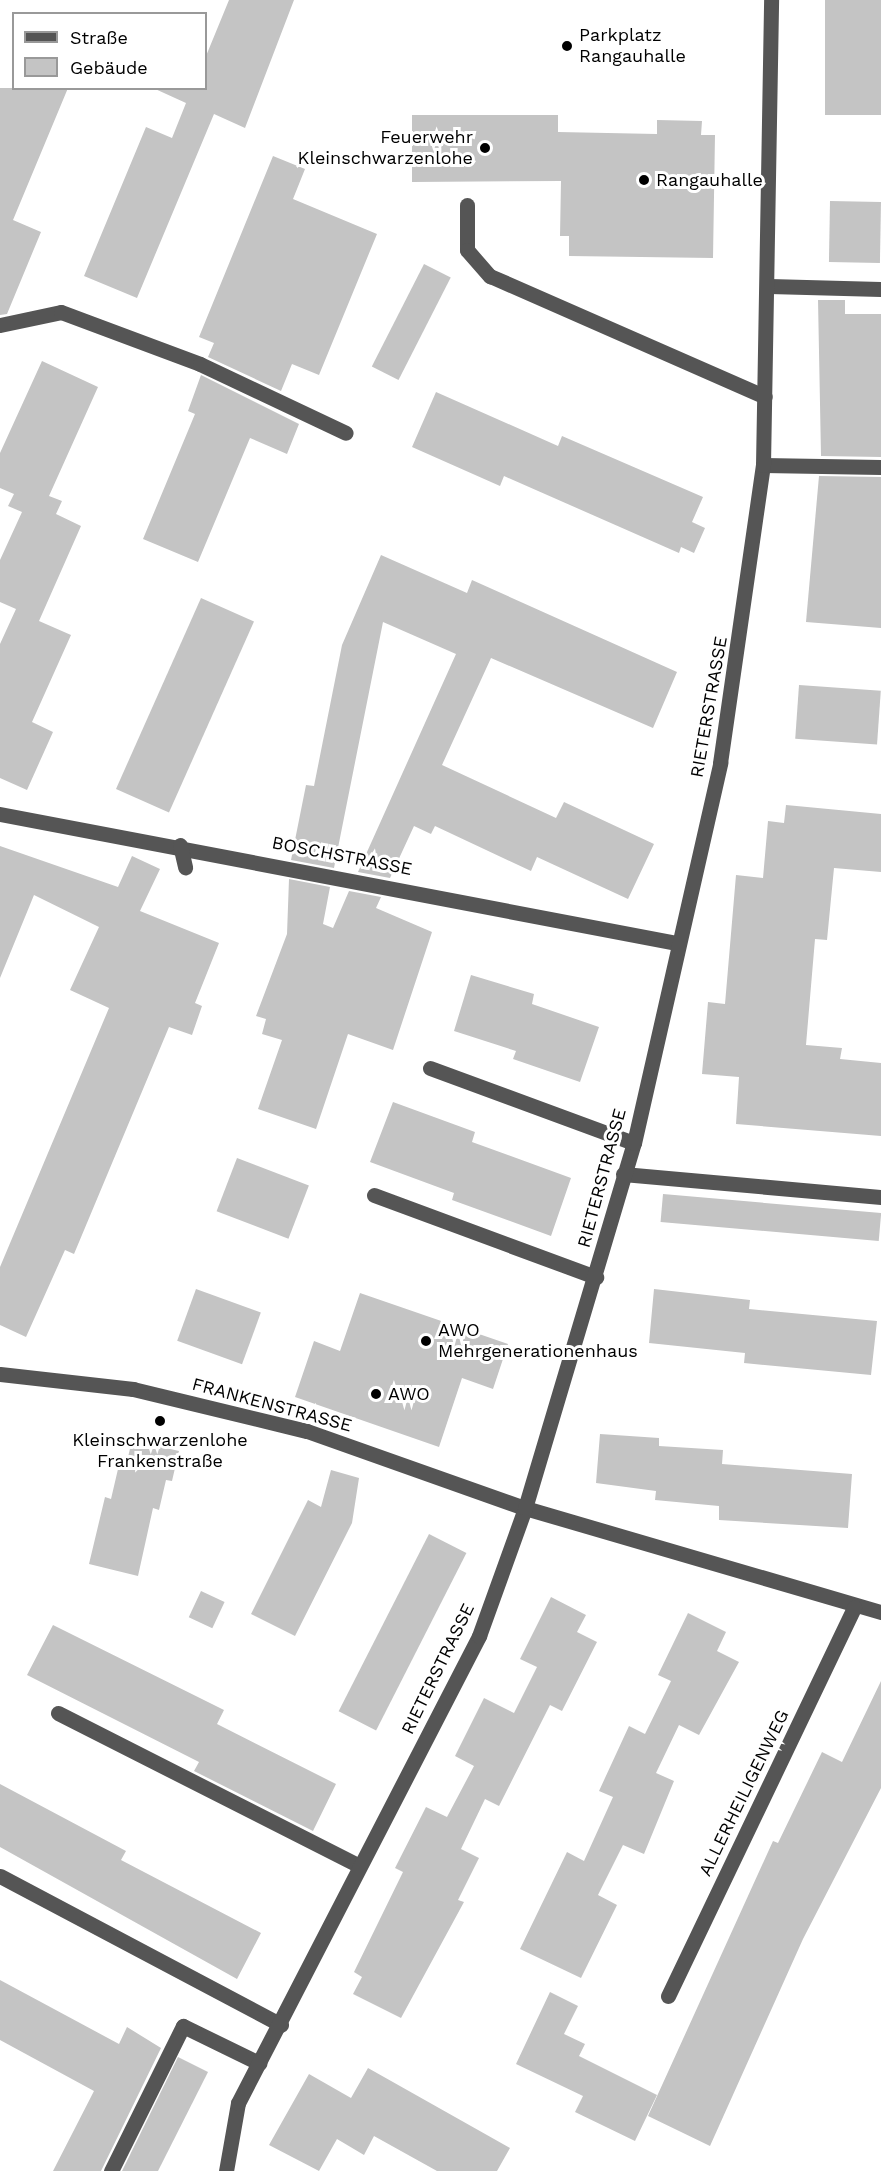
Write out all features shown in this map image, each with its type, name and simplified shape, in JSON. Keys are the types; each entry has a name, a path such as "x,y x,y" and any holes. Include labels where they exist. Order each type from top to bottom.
{"street":[{"name":"RIETERSTRASSE","path":"226,2171 238,2103 479,1636 525,1508 596,1277 623,1174 634,1143 676,943 720,763 763,465 769,286 771,0"},
{"path":"467,205 467,249 490,276 765,397"},
{"path":"769,286 881,289"},
{"path":"0,326 61,312 200,364 346,433"},
{"path":"763,465 881,468"},
{"name":"BOSCHSTRASSE","path":"0,814 180,845 676,943"},
{"path":"180,845 185,867"},
{"path":"429,1068 634,1143"},
{"path":"623,1174 881,1197"},
{"path":"374,1195 596,1277"},
{"name":"FRANKENSTRASSE","path":"0,1374 133,1389 307,1431 525,1508"},
{"path":"525,1508 854,1607 881,1612"},
{"name":"ALLERHEILIGENWEG","path":"668,1996 854,1607"},
{"path":"58,1713 359,1866"},
{"path":"0,1876 280,2025"},
{"path":"111,2171 183,2026 260,2063"}],"building":[{"path":"229,0 294,0 245,128 214,114 137,298 84,276 146,127 172,138 186,103 157,90 207,90 207,54"},
{"path":"825,0 881,0 881,115 825,115"},
{"path":"0,88 67,90 13,220 41,232 7,314 0,315"},
{"name":"Rangauhalle","path":"412,115 558,115 558,132 657,134 657,120 702,121 701,135 715,135 713,258 569,256 569,236 560,236 561,181 412,182"},
{"path":"273,156 305,169 293,199 377,234 319,375 292,364 281,391 208,357 214,343 199,337"},
{"path":"830,201 881,202 880,263 829,262"},
{"path":"424,264 451,278 399,380 372,366"},
{"path":"818,300 845,300 845,314 881,314 881,457 821,456"},
{"path":"42,361 98,387 49,496 62,501 56,514 81,526 39,621 71,635 32,722 53,732 27,790 0,778 0,644 16,609 0,602 0,560 22,512 8,506 14,494 0,488 0,453"},
{"path":"201,375 299,424 287,454 250,438 198,562 143,539 195,414 188,411"},
{"path":"436,392 558,446 562,436 703,497 692,522 705,528 694,553 681,547 679,553 504,476 500,486 412,447"},
{"path":"819,476 881,477 881,628 806,622"},
{"path":"381,555 467,593 472,580 677,672 653,728 491,658 442,765 556,818 564,802 654,844 628,899 537,857 531,871 435,826 431,834 414,826 390,878 358,872 456,654 383,622 334,868 291,860 306,785 314,786 342,645"},
{"path":"201,598 254,622 169,813 116,789"},
{"path":"799,685 881,691 877,745 795,739"},
{"path":"786,805 881,814 881,872 834,868 827,940 815,939 806,1045 842,1048 840,1059 881,1063 881,1136 736,1124 739,1077 702,1074 708,1002 725,1004 736,875 763,878 768,821 784,823"},
{"path":"0,846 118,887 132,856 160,869 140,911 219,943 195,1003 202,1006 192,1035 169,1027 74,1254 65,1250 26,1337 0,1325 0,1267 109,1008 70,990 99,927 34,895 0,978"},
{"path":"289,879 330,887 323,924 333,928 349,891 381,897 376,908 432,932 393,1050 348,1034 316,1129 258,1109 282,1040 262,1034 266,1019 256,1016 287,934"},
{"path":"471,975 534,994 532,1004 599,1027 580,1082 513,1059 516,1051 454,1031"},
{"path":"393,1102 475,1132 472,1142 571,1178 551,1236 452,1200 454,1193 370,1162"},
{"path":"237,1158 309,1186 288,1239 217,1211"},
{"path":"663,1194 881,1213 879,1241 661,1222"},
{"path":"196,1289 261,1313 242,1364 177,1341"},
{"path":"654,1289 750,1300 749,1309 877,1321 871,1375 744,1363 745,1353 649,1343"},
{"path":"360,1293 508,1344 493,1389 462,1378 439,1447 295,1397 314,1341 340,1351"},
{"path":"600,1434 659,1438 659,1446 723,1450 722,1464 852,1474 848,1528 719,1520 719,1506 655,1500 656,1491 596,1483"},
{"path":"132,1440 179,1451 172,1481 166,1480 159,1510 153,1508 138,1576 89,1564 105,1497 111,1499 118,1469 125,1470"},
{"path":"331,1470 359,1478 352,1523 295,1636 251,1614 308,1500 321,1507"},
{"path":"429,1534 466,1553 376,1730 339,1711"},
{"path":"201,1591 225,1602 212,1628 189,1617"},
{"path":"551,1597 586,1615 577,1632 597,1642 562,1711 550,1705 499,1806 485,1799 461,1849 479,1858 458,1900 464,1902 401,2018 353,1994 362,1977 354,1972 403,1872 395,1868 426,1807 447,1817 474,1766 455,1756 484,1698 514,1713 537,1667 520,1659"},
{"path":"688,1613 726,1632 717,1651 739,1662 699,1735 679,1725 656,1773 674,1781 644,1854 623,1845 598,1895 617,1905 581,1978 520,1949 567,1852 584,1861 613,1797 599,1791 629,1726 645,1734 671,1681 658,1675"},
{"path":"53,1625 224,1710 217,1724 336,1784 313,1831 194,1771 199,1762 27,1675"},
{"path":"881,1681 881,1788 803,1939 710,2146 648,2116 773,1841 778,1843 822,1752 842,1762"},
{"path":"0,1784 126,1851 121,1860 261,1933 237,1979 0,1847"},
{"path":"0,1980 119,2044 127,2027 161,2048 101,2171 53,2171 94,2091 0,2040"},
{"path":"550,1992 578,2006 564,2034 585,2044 579,2056 657,2095 635,2141 575,2112 583,2096 516,2064"},
{"path":"178,2057 208,2072 158,2171 122,2171"},
{"path":"368,2068 510,2148 497,2171 437,2171 374,2136 364,2155 337,2139 319,2171 269,2145 309,2074 351,2098"}],"place":[{"name":"Parkplatz Rangauhalle","path":"567,46"},
{"name":"Feuerwehr Kleinschwarzenlohe","path":"485,148"},
{"name":"Rangauhalle","path":"644,180"},
{"name":"AWO Mehrgenerationenhaus","path":"426,1341"},
{"name":"AWO","path":"376,1394"},
{"name":"Kleinschwarzenlohe Frankenstraße","path":"160,1421"}]}
